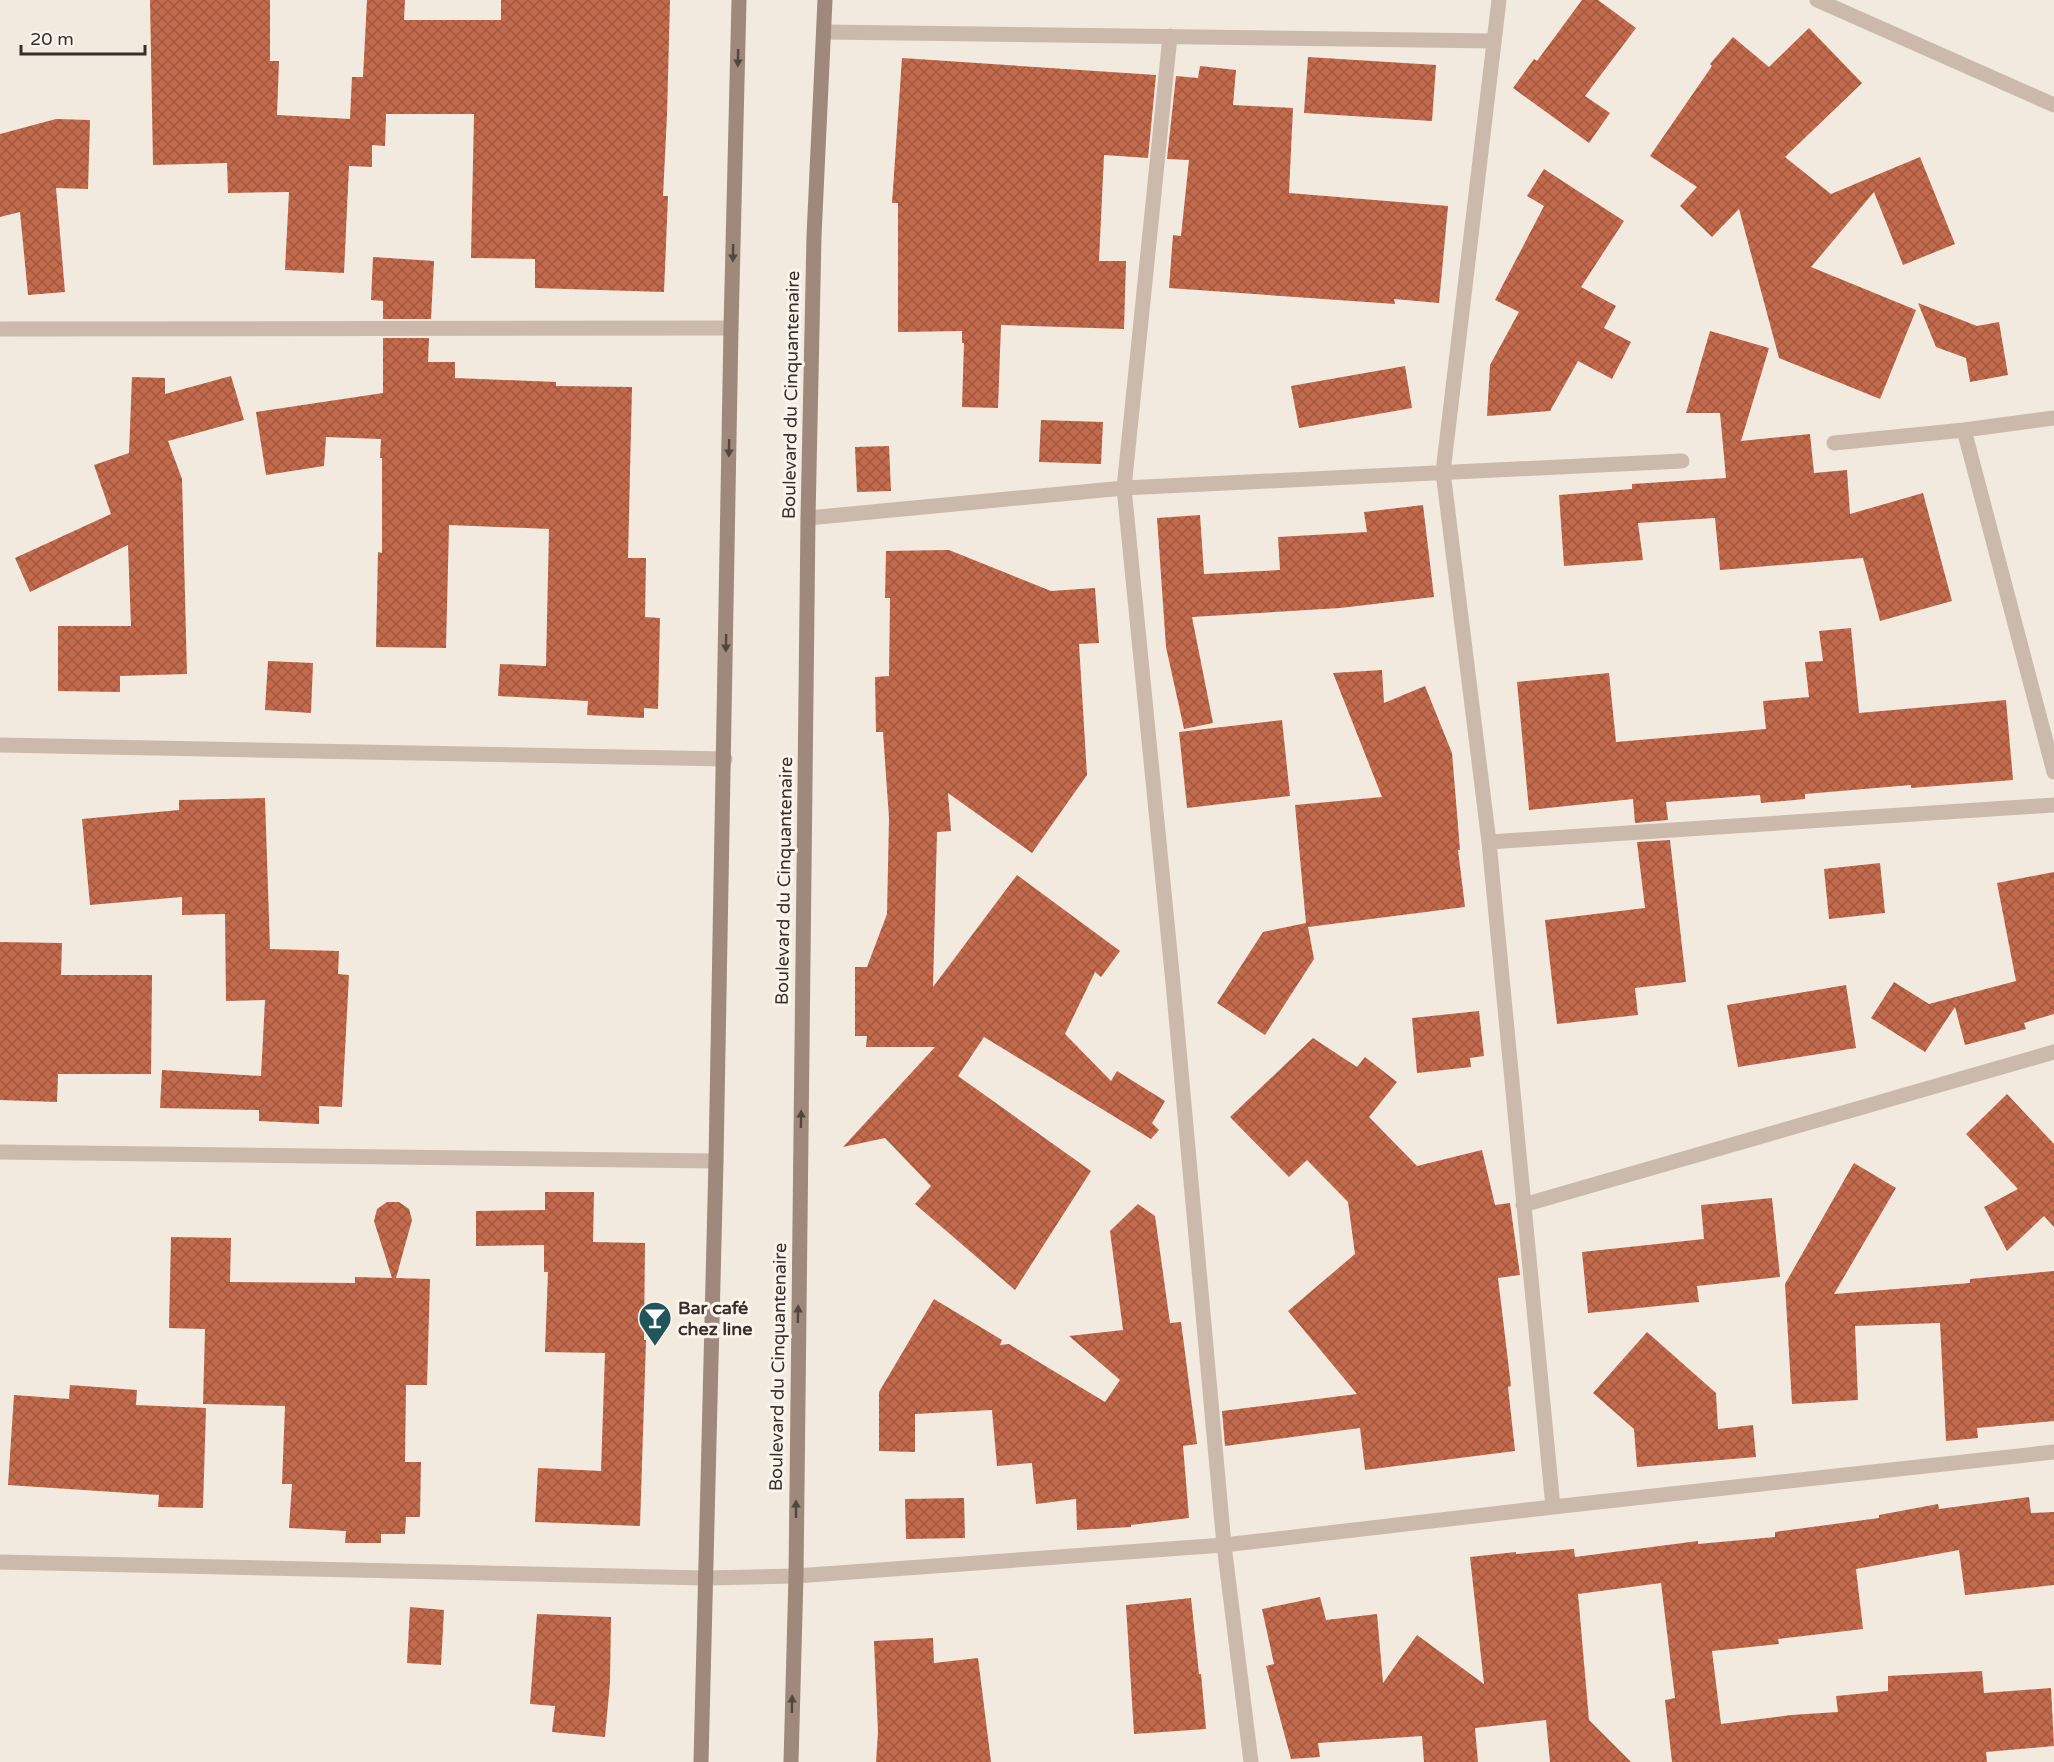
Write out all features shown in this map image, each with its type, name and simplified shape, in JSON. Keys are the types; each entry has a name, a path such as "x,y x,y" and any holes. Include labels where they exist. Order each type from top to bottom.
{"main road":[{"path":"701,1762 717,1161 739,0"},
{"name":"Boulevard du Cinquantenaire","path":"791,1762 808,518 814,236 825,0"}],"street":[{"path":"1499,0 1443,472 1489,842 1553,1507"},
{"path":"1824,2 2054,105"},
{"path":"825,32 1494,41"},
{"path":"1170,36 1124,488 1173,983 1224,1545 1251,1762"},
{"path":"0,329 731,328"},
{"path":"1834,444 1964,430 2054,417"},
{"path":"1964,430 2054,772"},
{"path":"808,518 1124,488 1682,461"},
{"path":"0,745 724,759"},
{"path":"1489,842 2054,805"},
{"path":"1523,1205 2054,1052"},
{"path":"0,1152 717,1161"},
{"path":"0,1562 706,1578 795,1576 1224,1545 2054,1452"}],"building":[{"path":"150,0 270,0 270,61 279,61 277,115 350,119 352,77 363,77 367,0 405,0 404,20 501,20 501,0 670,0 663,196 668,196 664,292 535,288 535,259 471,258 474,114 386,114 385,146 372,145 372,167 349,166 344,273 285,270 289,192 228,193 227,163 153,165"},
{"path":"1582,0 1598,0 1636,28 1585,96 1610,113 1589,143 1513,88 1534,59 1537,61"},
{"path":"1809,28 1862,83 1785,157 1831,194 1920,157 1955,244 1903,265 1874,192 1811,267 1916,310 1880,399 1779,358 1739,209 1712,237 1680,206 1697,187 1650,156 1712,66 1710,64 1733,37 1769,67"},
{"path":"1308,57 1436,65 1432,121 1304,113"},
{"path":"902,58 1156,75 1148,158 1104,155 1099,261 1126,261 1124,329 1001,325 998,408 962,407 964,343 962,343 962,331 898,332 898,203 892,203"},
{"path":"1200,66 1236,70 1233,105 1293,108 1289,193 1448,206 1439,303 1394,299 1395,304 1169,288 1173,235 1181,236 1189,160 1167,159 1176,76 1198,78"},
{"path":"56,119 90,120 88,189 56,188 65,292 28,295 20,212 0,217 0,134"},
{"path":"1544,169 1624,221 1581,287 1616,306 1604,328 1631,342 1612,379 1578,361 1550,411 1487,416 1490,365 1519,312 1495,300 1544,206 1527,196"},
{"path":"373,257 434,261 431,319 383,319 383,301 371,300"},
{"path":"1918,303 1977,326 1999,322 2008,375 1970,382 1966,358 1936,347"},
{"path":"1710,331 1769,348 1741,441 1810,434 1814,473 1847,470 1850,514 1923,493 1952,601 1880,621 1863,558 1720,570 1715,518 1638,523 1643,560 1564,566 1559,495 1632,489 1632,484 1726,478 1720,413 1686,413"},
{"path":"383,338 429,338 428,362 455,362 455,378 556,382 556,386 632,387 628,558 646,558 645,617 660,618 658,709 644,708 644,718 587,715 588,701 498,696 500,664 546,666 549,529 449,525 446,648 376,647 378,552 382,553 381,439 326,437 324,466 266,475 256,412 383,393"},
{"path":"1405,366 1412,408 1299,428 1291,386"},
{"path":"231,376 244,420 168,441 182,479 187,674 120,676 120,692 58,691 58,626 131,626 128,545 30,592 15,558 111,514 94,465 129,453 132,377 165,378 165,394"},
{"path":"1041,420 1103,422 1101,464 1039,462"},
{"path":"889,446 891,491 857,492 855,447"},
{"path":"1423,505 1434,597 1340,608 1192,617 1213,723 1184,729 1166,647 1157,518 1200,515 1204,574 1280,570 1278,537 1367,532 1364,512"},
{"path":"949,550 1051,591 1095,588 1099,643 1079,644 1087,775 1032,853 948,793 951,831 937,832 933,987 1017,875 1120,951 1101,977 1095,972 1065,1034 1111,1081 1117,1071 1165,1101 1152,1123 1159,1130 1151,1139 984,1037 958,1076 1091,1171 1015,1290 915,1204 931,1186 885,1138 843,1147 935,1047 866,1047 867,1036 855,1036 855,967 867,967 887,914 889,818 883,732 876,732 875,677 889,676 890,598 885,598 886,551"},
{"path":"1851,628 1859,713 2006,700 2013,780 1911,788 1911,785 1805,794 1805,799 1761,803 1760,795 1666,802 1668,820 1635,823 1633,799 1529,810 1517,682 1609,673 1616,742 1766,729 1763,701 1809,697 1805,662 1823,661 1819,631"},
{"path":"268,661 313,663 311,713 265,710"},
{"path":"1382,670 1384,703 1425,686 1452,753 1460,850 1458,850 1465,907 1308,927 1314,959 1265,1035 1217,1003 1263,932 1306,923 1295,805 1382,797 1333,673"},
{"path":"1282,720 1290,796 1187,808 1179,732"},
{"path":"265,798 270,949 339,951 338,974 349,975 342,1107 319,1106 319,1124 259,1121 259,1110 160,1108 162,1070 261,1076 265,1000 226,1001 225,914 182,915 182,897 90,905 82,819 179,810 179,800"},
{"path":"1670,840 1686,982 1635,988 1638,1015 1557,1024 1545,920 1645,908 1637,842"},
{"path":"1880,863 1885,913 1829,919 1824,869"},
{"path":"2054,872 2054,1014 2024,1023 2026,1029 1965,1045 1955,1007 1925,1052 1871,1018 1894,982 1929,1004 2016,981 1997,883"},
{"path":"0,942 62,943 61,975 152,975 151,1074 58,1074 57,1102 0,1100"},
{"path":"1846,985 1856,1048 1738,1067 1727,1005"},
{"path":"1479,1011 1484,1056 1470,1058 1471,1067 1417,1073 1412,1018"},
{"path":"1313,1038 1357,1067 1365,1057 1397,1082 1369,1117 1417,1166 1482,1150 1495,1205 1510,1203 1520,1275 1498,1278 1511,1386 1508,1387 1515,1451 1365,1470 1360,1428 1225,1446 1222,1411 1357,1394 1288,1311 1355,1254 1348,1202 1307,1160 1289,1177 1230,1117"},
{"path":"2007,1094 2054,1144 2054,1227 2044,1216 2007,1251 1984,1207 2018,1189 1966,1134"},
{"path":"1854,1163 1896,1188 1834,1294 1970,1283 1970,1279 2054,1271 2054,1421 1977,1428 1978,1438 1946,1441 1940,1323 1855,1326 1858,1400 1792,1404 1785,1284"},
{"path":"545,1192 594,1192 593,1242 645,1243 644,1340 646,1340 640,1526 535,1522 538,1468 601,1471 605,1353 545,1352 548,1272 544,1272 544,1245 476,1246 476,1211 545,1210"},
{"path":"1772,1198 1780,1277 1697,1286 1699,1302 1588,1313 1582,1252 1704,1239 1701,1205"},
{"path":"387,1202 399,1202 409,1209 412,1220 396,1278 430,1279 427,1385 406,1385 405,1462 421,1462 420,1517 406,1517 405,1534 381,1534 381,1543 345,1543 346,1531 289,1528 292,1484 282,1484 285,1406 203,1404 205,1329 169,1328 171,1237 231,1238 230,1282 355,1283 355,1277 392,1278 374,1221 377,1209"},
{"path":"1138,1204 1155,1216 1170,1323 1181,1322 1197,1444 1183,1446 1189,1518 1131,1525 1131,1527 1077,1530 1076,1499 1036,1504 1032,1463 997,1466 992,1410 915,1414 915,1452 879,1451 879,1392 934,1299 1002,1340 1000,1345 1009,1344 1105,1402 1120,1380 1069,1336 1123,1330 1110,1231"},
{"path":"1647,1332 1716,1393 1718,1429 1753,1425 1756,1457 1637,1467 1634,1429 1593,1393"},
{"path":"70,1385 137,1390 136,1405 206,1408 203,1508 158,1507 159,1495 8,1485 14,1395 69,1399"},
{"path":"2029,1497 2031,1513 2054,1512 2054,1585 1965,1595 1959,1550 1856,1569 1863,1629 1778,1639 1779,1644 1712,1651 1721,1724 1791,1715 1838,1712 1836,1696 1888,1691 1888,1676 1982,1671 1984,1693 2051,1688 2054,1746 1986,1752 1987,1762 1672,1762 1665,1700 1675,1698 1661,1583 1578,1594 1589,1720 1631,1762 1550,1762 1546,1720 1475,1728 1478,1762 1424,1762 1422,1736 1318,1743 1320,1757 1291,1759 1266,1666 1274,1664 1262,1609 1320,1597 1326,1620 1377,1614 1383,1683 1417,1635 1484,1684 1470,1557 1574,1549 1575,1557 1698,1541 1698,1544 1775,1537 1775,1532 1879,1518 1879,1515 1938,1504 1939,1509"},
{"path":"964,1498 965,1538 906,1539 905,1499"},
{"path":"1191,1598 1206,1729 1134,1734 1126,1605"},
{"path":"410,1607 444,1610 441,1665 407,1663"},
{"path":"537,1614 611,1617 610,1682 605,1737 552,1732 555,1706 530,1704"},
{"path":"933,1638 934,1663 978,1658 991,1762 876,1762 878,1732 874,1641"}],"place":[{"name":"Bar café chez line","path":"655,1347"}]}
